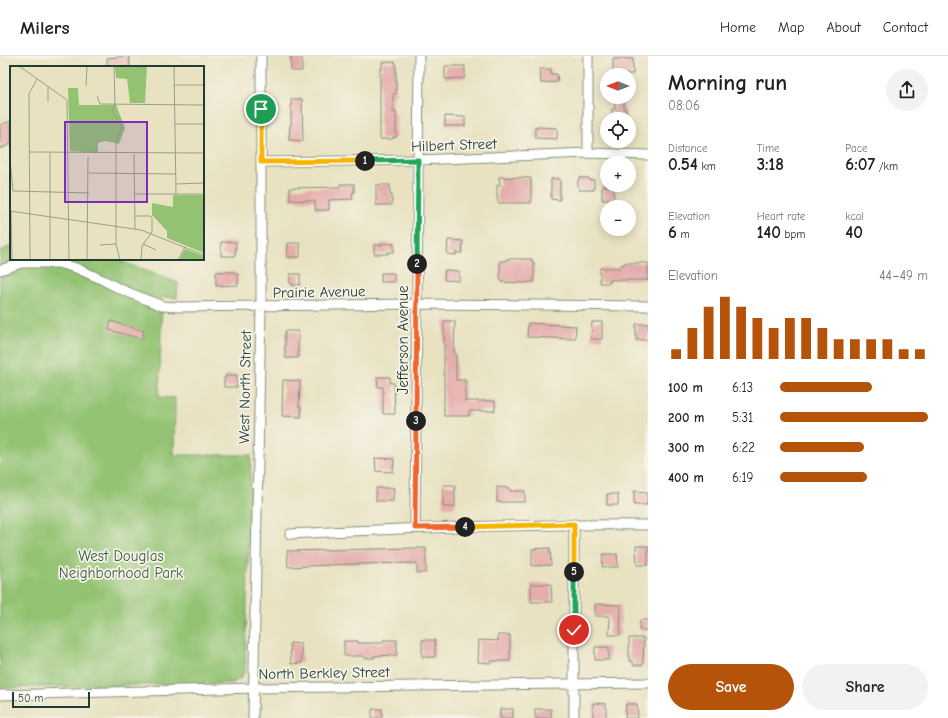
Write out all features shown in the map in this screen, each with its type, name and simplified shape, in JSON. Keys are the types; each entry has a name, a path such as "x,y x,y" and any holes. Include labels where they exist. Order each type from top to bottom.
{"street":[{"name":"West North Street","path":"254,718 261,307 262,56"},
{"name":"Jefferson Avenue","path":"415,528 419,56"},
{"path":"588,56 588,154"},
{"name":"Hilbert Street","path":"261,162 418,160 588,154 648,155"},
{"name":"Prairie Avenue","path":"0,270 22,263 58,263 76,268 120,289 162,306 178,307 417,304 648,306"},
{"path":"574,524 574,718"},
{"path":"290,534 415,528 574,524 648,525"},
{"name":"North Berkley Street","path":"0,695 254,688 648,683"}],"green space":[{"name":"West Douglas Neighborhood Park","path":"10,246 10,260 118,260 178,283 177,298 162,297 159,397 175,398 174,455 251,455 245,670 241,678 233,683 0,688 0,251"}],"building":[{"path":"129,56 130,66 107,66 107,58"},
{"path":"291,56 302,56 302,71 291,71"},
{"path":"613,59 633,59 633,68 613,68"},
{"path":"382,62 395,62 396,65 396,94 393,94 393,112 396,112 396,138 393,137 393,139 380,139 380,69 382,69"},
{"path":"445,66 465,66 465,78 445,79"},
{"path":"540,69 551,69 551,74 557,74 558,82 541,83"},
{"path":"291,99 302,99 303,141 289,140 291,125"},
{"path":"615,104 624,104 624,109 626,109 626,112 612,112 612,109 615,109"},
{"path":"445,116 465,117 465,126 445,126"},
{"path":"10,121 10,144 0,149 0,125"},
{"path":"535,128 557,128 557,139 535,138"},
{"path":"499,177 531,178 531,203 498,203 497,185 500,185"},
{"path":"579,178 589,178 589,180 594,180 594,190 579,190"},
{"path":"551,179 560,179 560,200 551,199"},
{"path":"340,184 354,184 354,193 352,193 353,199 329,200 329,210 315,210 315,201 290,200 290,188 340,187"},
{"path":"376,185 390,185 392,205 376,205"},
{"path":"602,192 614,192 614,200 602,200"},
{"path":"448,240 463,241 462,253 456,253 456,255 447,254"},
{"path":"221,242 236,242 235,256 221,256"},
{"path":"288,243 300,243 300,257 287,257"},
{"path":"382,243 394,244 394,252 388,252 388,254 374,254 374,245 382,245"},
{"path":"506,259 532,259 532,262 534,262 534,282 502,282 502,280 500,280 500,261 506,261"},
{"path":"624,263 648,263 648,280 610,280 610,283 600,283 600,268 620,268 620,265 624,265"},
{"path":"445,270 459,271 459,281 444,280"},
{"path":"216,272 235,272 235,274 238,274 238,285 216,286"},
{"path":"381,273 394,273 394,282 381,282"},
{"path":"290,274 300,274 300,285 292,285 292,283 290,283"},
{"path":"111,321 144,331 142,339 109,330"},
{"path":"444,321 455,321 454,354 456,354 456,380 465,380 465,401 495,401 495,411 469,411 469,416 444,416"},
{"path":"592,322 602,322 602,339 591,339"},
{"path":"528,323 576,326 575,339 527,337"},
{"path":"636,324 648,324 648,340 636,340"},
{"path":"285,331 298,331 298,358 285,358"},
{"path":"226,375 237,375 237,387 224,387 224,378 226,378"},
{"path":"377,377 390,377 390,383 394,383 395,414 383,414 383,387 378,387"},
{"path":"283,380 300,381 299,407 301,407 301,417 282,416"},
{"path":"375,458 394,459 393,472 376,471"},
{"path":"443,485 455,485 455,507 443,507"},
{"path":"497,487 510,488 510,491 525,491 525,502 497,502"},
{"path":"376,488 394,488 393,501 376,501"},
{"path":"634,491 647,492 647,505 634,505"},
{"path":"607,494 618,494 618,505 607,505"},
{"path":"636,546 648,546 648,565 637,565"},
{"path":"426,548 426,573 417,573 417,563 288,567 287,551"},
{"path":"550,548 551,565 532,566 532,549"},
{"path":"603,554 617,554 618,567 602,567"},
{"path":"531,584 551,584 552,602 531,602"},
{"path":"595,604 621,605 620,635 609,635 610,616 595,616"},
{"path":"640,620 648,620 648,630 639,630"},
{"path":"498,635 510,635 510,661 491,661 491,663 478,662 479,640 498,641"},
{"path":"629,638 644,638 643,665 633,665 633,661 629,661"},
{"path":"383,640 397,640 397,655 374,656 374,658 364,658 364,656 344,656 344,641 358,641 358,643 383,643"},
{"path":"422,640 435,640 435,657 422,657"},
{"path":"290,643 301,644 302,663 291,664"},
{"path":"595,647 609,647 609,660 595,660"},
{"path":"593,703 606,704 606,718 593,718"},
{"path":"626,704 637,704 638,718 625,718"},
{"path":"372,709 382,709 382,718 372,718"},
{"path":"500,709 513,709 513,718 500,718"},
{"path":"535,709 551,709 551,718 535,718"}],"route":[{"path":"261,109 261,162 418,160 415,528 574,524 574,630"}]}
